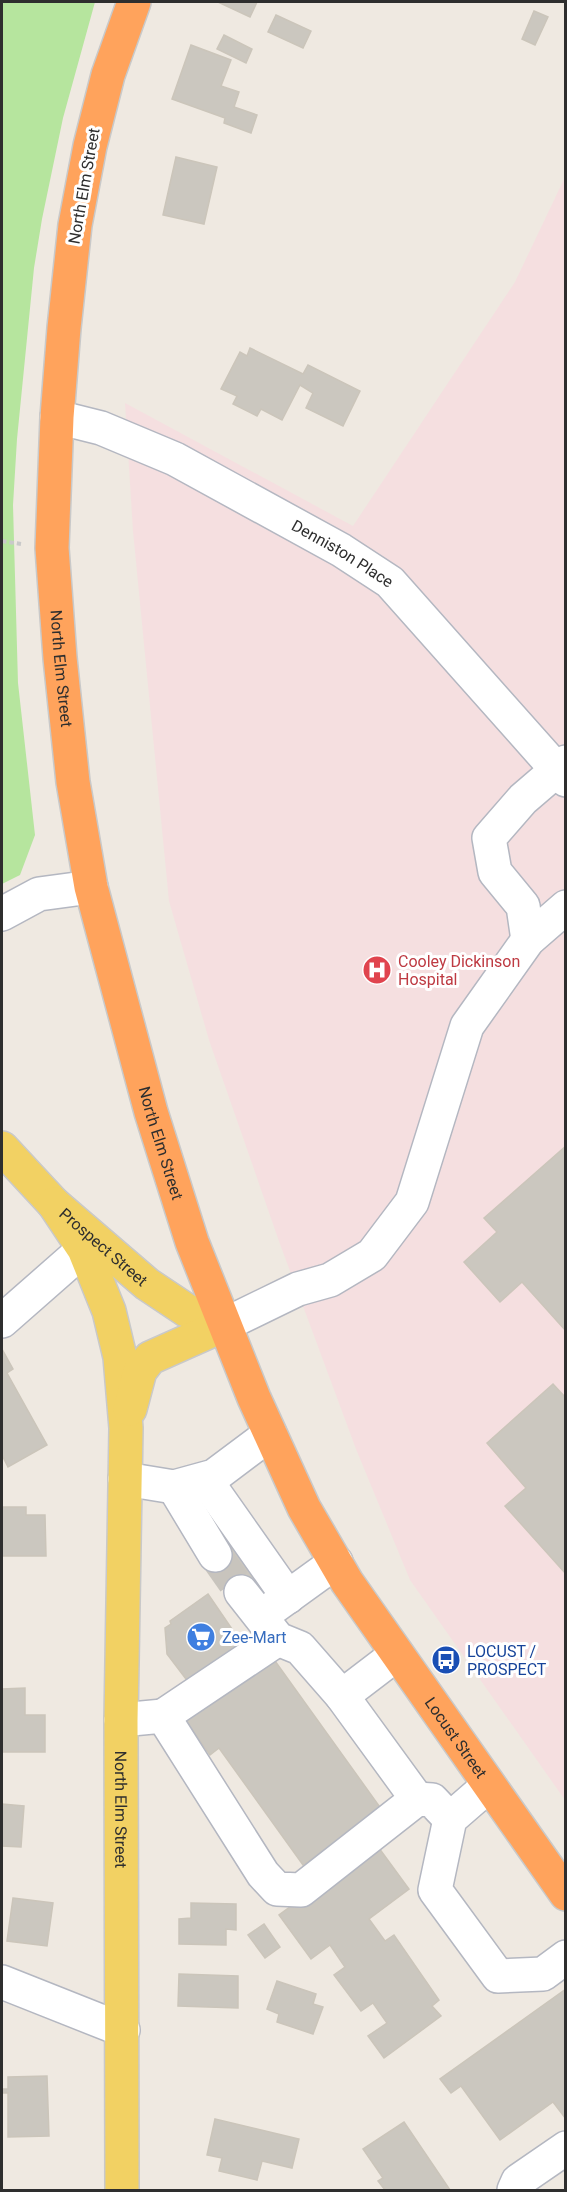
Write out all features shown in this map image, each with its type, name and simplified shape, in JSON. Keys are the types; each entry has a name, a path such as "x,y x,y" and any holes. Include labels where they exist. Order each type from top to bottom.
{"highway":[{"name":"North Elm Street","path":"134,2 108,75 88,158 74,237 57,417 52,548 73,782 91,887 151,1112 192,1242 270,1434 304,1508 342,1572"},
{"name":"Locust Street","path":"342,1572 488,1786 566,1894"}],"main road":[{"name":"Prospect Street","path":"2,1148 54,1204 147,1284 186,1310 224,1325"},
{"name":"North Elm Street","path":"54,1204 84,1249 109,1311 120,1357 126,1428 121,1720 122,2190"},
{"name":"North Elm Street","path":"126,1428 135,1384 140,1371 150,1359 224,1325"}],"street":[{"name":"Denniston Place","path":"57,417 101,428 175,459 341,550 390,582 563,771"},
{"path":"528,940 523,906 495,872 489,838 523,799 563,771"},
{"path":"2,914 39,894 91,887"},
{"path":"224,1325 298,1289 330,1280 372,1255 412,1202 467,1026 528,940 566,907"},
{"path":"2,1321 84,1249"},
{"path":"125,1479 174,1487 205,1479 214,1476 270,1434"},
{"path":"205,1479 288,1596"},
{"path":"174,1487 215,1555"},
{"path":"121,1720 162,1716 260,1616 288,1596 342,1572"},
{"path":"260,1616 300,1648 342,1696 417,1799"},
{"path":"342,1696 398,1654"},
{"path":"162,1716 263,1874 277,1888 301,1890 417,1799 432,1800 450,1819"},
{"path":"488,1786 450,1819 435,1890 498,1976 543,1974 566,1957"},
{"path":"2,1982 123,2031"},
{"path":"514,2190 518,2181 566,2148"}],"shaded area":[{"name":"Cooley Dickinson Hospital","path":"565,177 565,1800 410,1580 356,1449 280,1244 209,1040 169,901 133,531 125,403 353,526 515,282"}],"green space":[{"path":"2,2 95,2 63,118 34,268 17,439 13,505 18,683 35,835 20,875 2,884"}],"building":[{"path":"218,2 257,2 250,17"},
{"path":"534,11 548,17 535,45 522,39"},
{"path":"276,15 311,31 303,48 268,32"},
{"path":"224,35 252,49 246,63 217,49"},
{"path":"191,45 231,60 221,86 239,92 234,107 257,115 251,133 224,123 225,118 172,99"},
{"path":"176,157 217,167 204,224 163,215"},
{"path":"250,348 303,374 308,365 360,391 343,426 306,408 313,393 300,385 282,420 261,409 257,416 233,404 237,396 221,389 240,352 247,356"},
{"path":"566,1146 566,1331 522,1282 500,1302 464,1262 497,1232 484,1218"},
{"path":"2,1349 13,1369 7,1373 47,1445 8,1467 2,1455"},
{"path":"553,1384 566,1398 566,1574 505,1506 526,1488 487,1443"},
{"path":"2,1507 26,1507 26,1515 45,1515 46,1556 2,1556"},
{"path":"237,1538 264,1576 235,1597 209,1559"},
{"name":"Zee-Mart","path":"208,1594 243,1645 189,1683 167,1654 165,1628 171,1624 170,1621"},
{"path":"270,1654 382,1810 303,1865 219,1748 210,1755 183,1717"},
{"path":"25,1688 25,1715 45,1715 45,1752 2,1752 2,1689"},
{"path":"2,1804 24,1806 21,1847 2,1846"},
{"path":"376,1844 409,1889 369,1919 385,1941 394,1935 439,2000 432,2006 441,2016 384,2058 368,2036 387,2023 373,2003 361,2011 334,1975 345,1967 330,1945 311,1959 279,1915"},
{"path":"13,1898 53,1903 47,1946 7,1941"},
{"path":"191,1903 236,1904 236,1930 226,1929 226,1945 179,1944 179,1919 191,1918"},
{"path":"264,1924 280,1947 265,1958 248,1935"},
{"path":"179,1974 238,1976 238,2008 178,2006"},
{"path":"277,1981 316,1994 313,2004 323,2007 313,2034 277,2022 279,2014 267,2009"},
{"path":"566,1989 566,2119 553,2102 500,2140 461,2086 451,2093 440,2079"},
{"path":"47,2076 49,2136 8,2137 8,2093 2,2093 2,2089 8,2089 8,2077"},
{"path":"215,2119 299,2139 292,2168 262,2161 257,2180 219,2171 222,2158 207,2155"},
{"path":"404,2122 450,2190 385,2190 378,2181 383,2178 363,2149"}],"tunnel":[{"path":"215,1555 241,1592"}],"place":[{"name":"Cooley Dickinson Hospital","path":"377,970"},
{"name":"Zee-Mart","path":"201,1637"},
{"name":"LOCUST / PROSPECT","path":"446,1660"}]}
